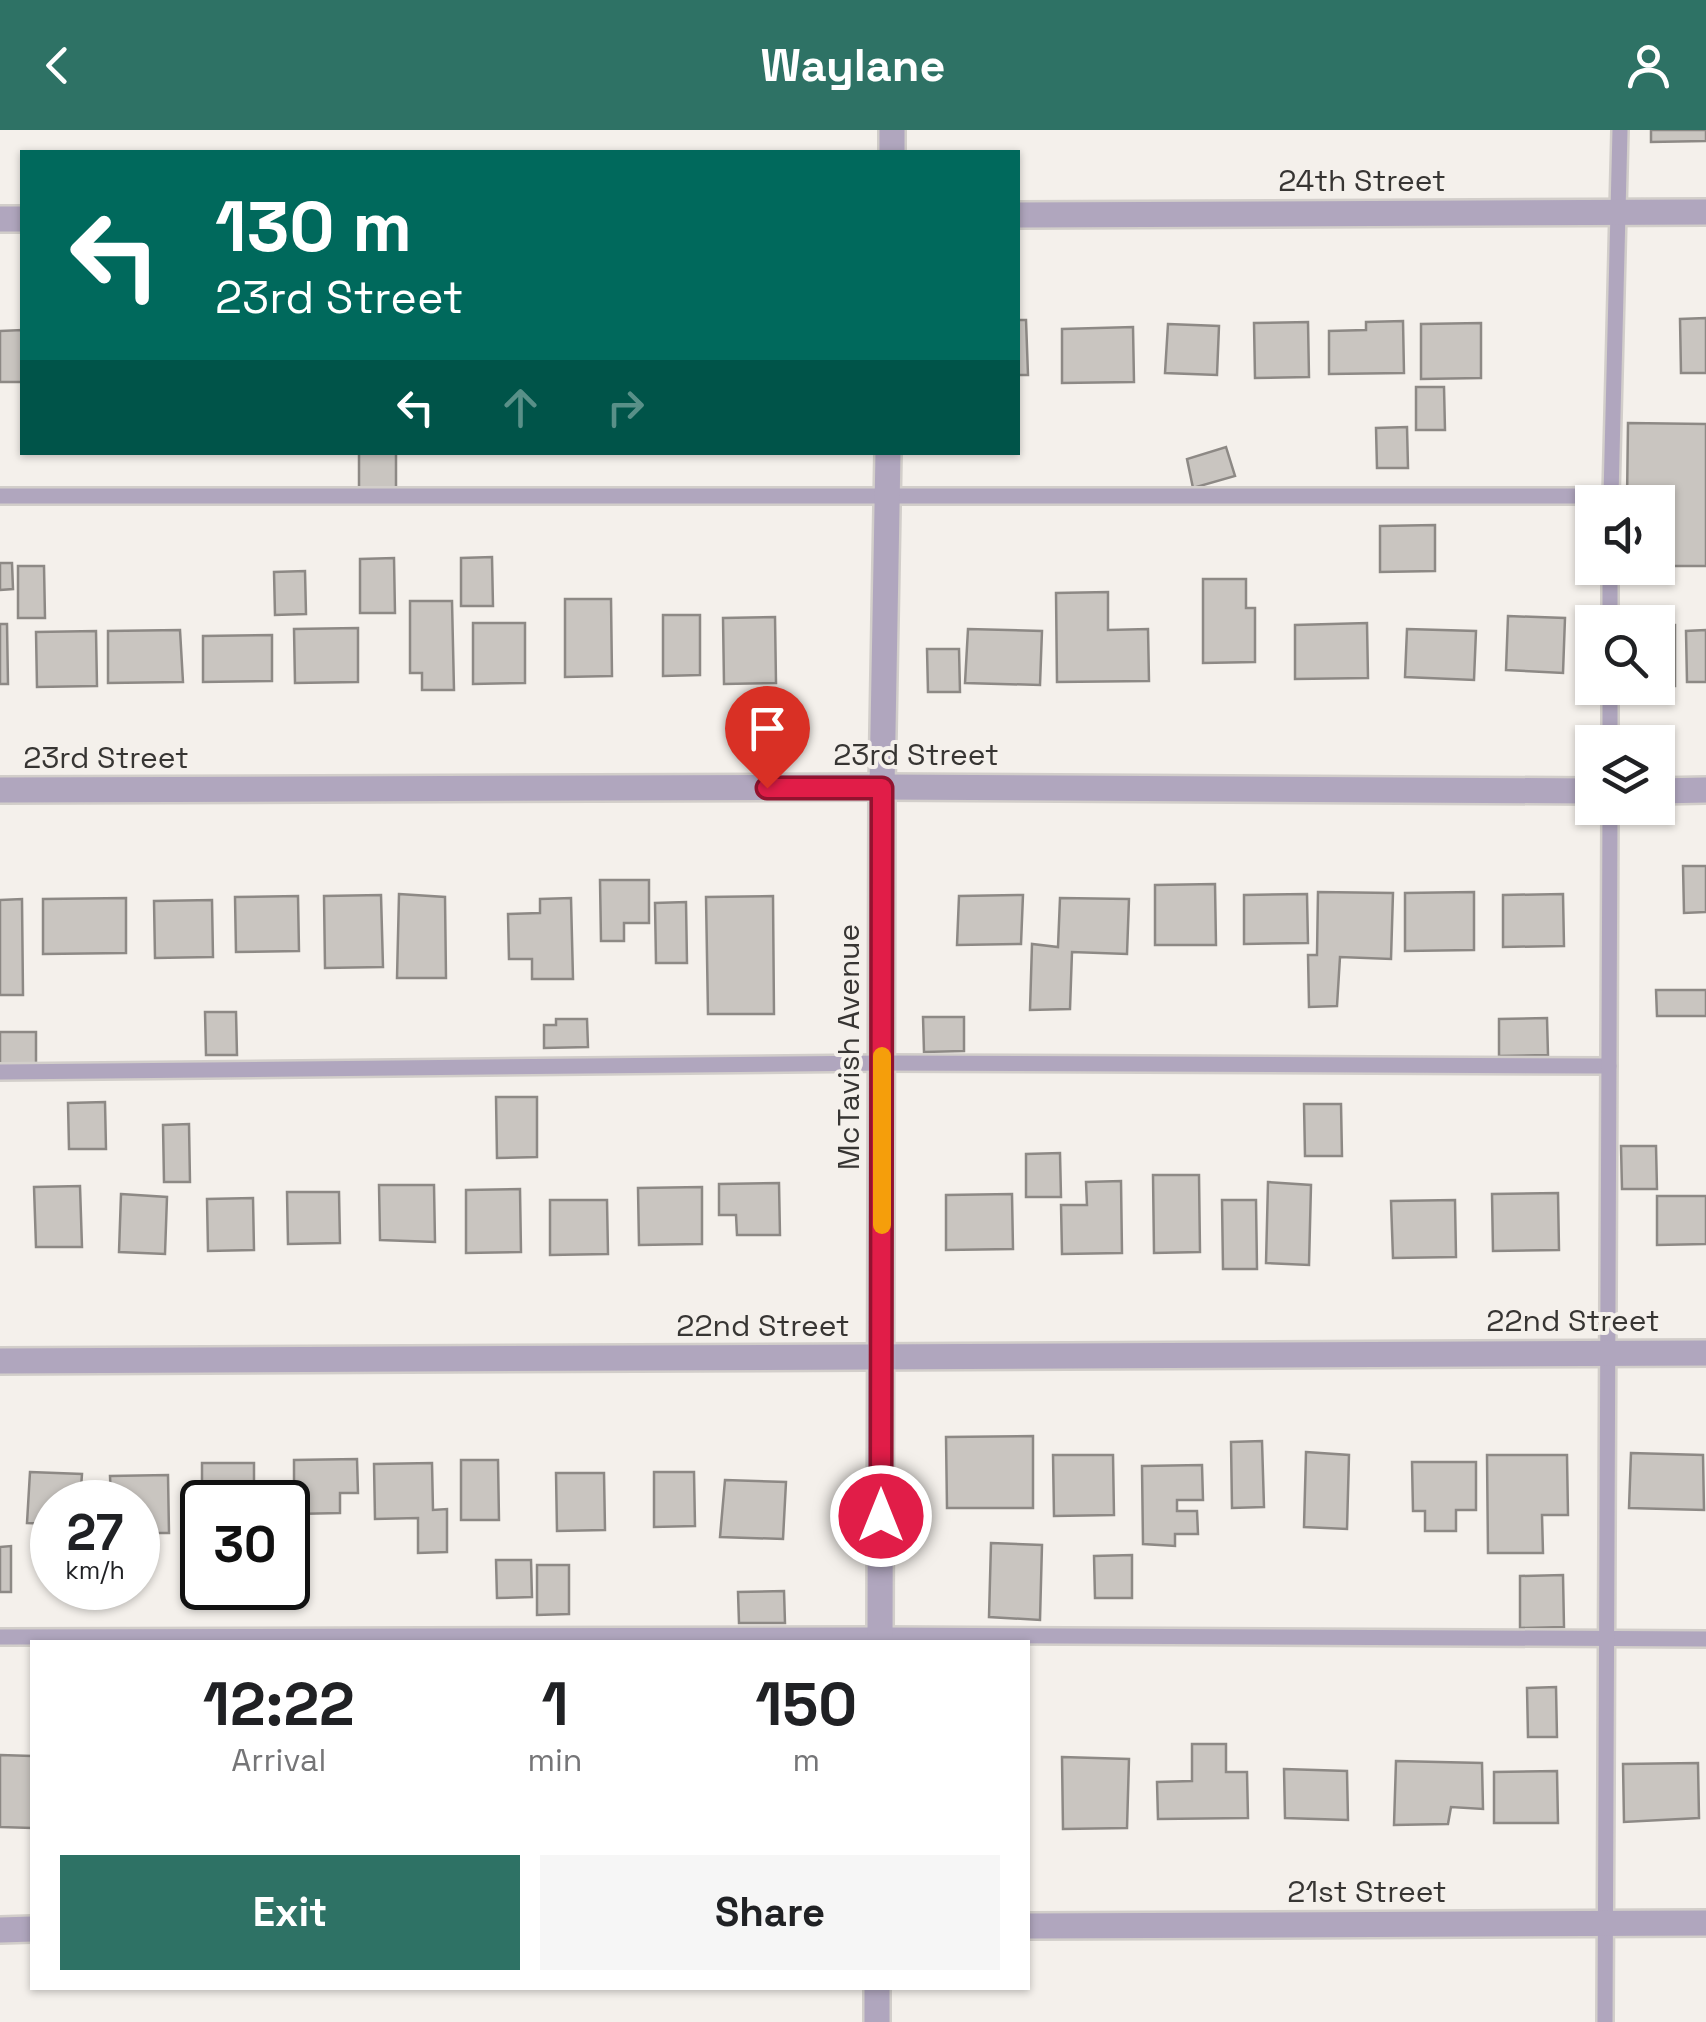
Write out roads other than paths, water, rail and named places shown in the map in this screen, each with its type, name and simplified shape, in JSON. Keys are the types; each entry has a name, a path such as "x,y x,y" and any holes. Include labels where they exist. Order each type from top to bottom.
{"street":[{"name":"24th Street","path":"1020,215 1706,212"},
{"name":"McTavish Avenue","path":"880,1639 882,788 888,455"},
{"name":"23rd Street","path":"0,790 1575,791"},
{"path":"1675,790 1706,790"},
{"name":"22nd Street","path":"0,1360 1706,1353"},
{"name":"21st Street","path":"1030,1926 1706,1924"},
{"path":"0,1930 30,1930"},
{"path":"877,1990 877,2022"}],"lane":[{"path":"1610,485 1620,130"},
{"path":"0,496 1575,499"},
{"path":"1605,2022 1610,825"},
{"path":"0,1072 882,1063 1609,1066"},
{"path":"0,1638 1706,1639"}]}
